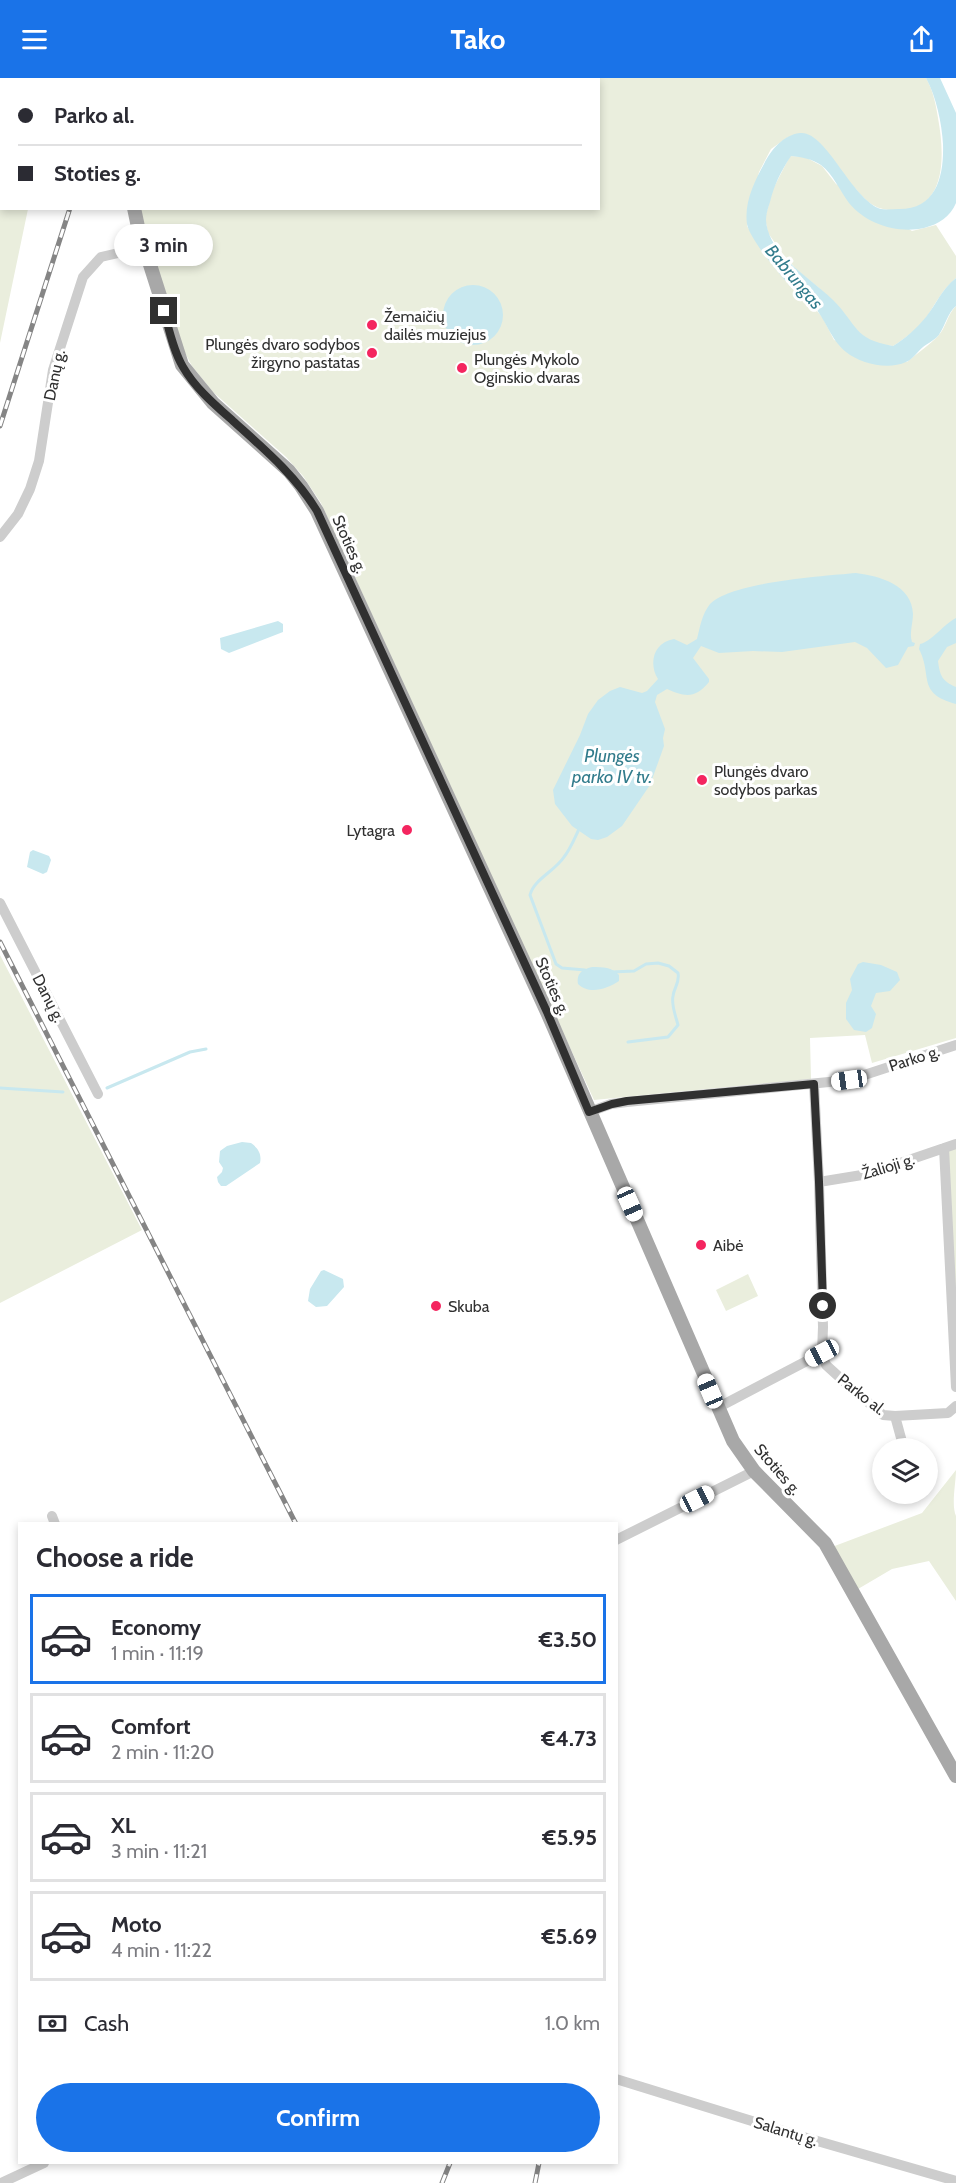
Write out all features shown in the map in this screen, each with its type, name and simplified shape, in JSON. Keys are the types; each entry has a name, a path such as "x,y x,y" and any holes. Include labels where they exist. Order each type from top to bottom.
{"main road":[{"name":"Stoties g.","path":"135,210 177,353 188,374 213,403 289,471 317,511 547,1012 733,1441 754,1471 825,1544 956,1776"}],"street":[{"name":"Danų g.","path":"0,537 18,514 30,489 39,461 53,370 83,277 101,257 144,247"},
{"name":"Danų g.","path":"0,903 98,1094"},
{"name":"Parko g.","path":"589,1112 627,1101 849,1080 956,1045"},
{"path":"717,1408 822,1353 819,1182 814,1084"},
{"name":"Žalioji g.","path":"819,1182 868,1174 956,1144"},
{"path":"944,1148 956,1387"},
{"name":"Parko al.","path":"822,1353 826,1365 848,1385 883,1415 895,1416 901,1438"},
{"path":"895,1416 948,1413 956,1407"},
{"path":"618,1539 754,1471"},
{"name":"Salantų g.","path":"618,2080 956,2181"},
{"path":"1,2183 42,2164"}],"green space":[{"name":"Plungės dvaro sodybos parkas","path":"600,78 926,78 936,108 942,152 937,184 930,197 919,206 904,210 883,209 873,205 836,171 788,137 771,149 759,172 747,226 764,254 792,288 823,318 834,340 907,362 938,336 956,306 956,1038 872,1063 865,1035 810,1038 811,1079 594,1100 321,503 303,476 286,457 213,392 192,366 184,351 139,210 600,210"},
{"path":"790,156 805,157 822,166 836,184 912,231 936,225 956,256 956,278 921,324 893,346 878,344 863,337 819,288 797,270 768,233 765,218 773,189"},
{"path":"0,210 28,210 0,343"},
{"path":"0,955 142,1230 0,1303"},
{"path":"956,1144 956,1337 944,1148"},
{"path":"748,1274 758,1296 726,1311 716,1290"},
{"path":"956,1470 954,1500 956,1601 929,1561 892,1569 858,1589 832,1547 922,1513 929,1504 938,1504 938,1493"}],"water":[{"name":"Babrungas","path":"926,78 940,78 956,113 956,203 947,216 934,224 914,230 883,226 864,217 856,210 821,165 814,161 791,156 776,184 767,213 769,233 782,255 833,300 857,330 880,343 893,346 911,333 956,278 956,306 937,337 906,362 891,366 875,365 859,360 841,347 812,304 793,289 759,247 747,224 748,201 753,185 770,154 783,140 800,133 810,135 819,142 870,203 881,209 899,209 922,203 936,188 943,156 940,119"},
{"path":"473,285 490,290 498,298 503,315 498,332 490,340 473,345 456,340 448,332 443,315 448,298 456,290"},
{"name":"Plungės parko IV tv.","path":"856,573 893,584 901,589 911,604 913,614 911,639 915,643 914,646 908,647 898,665 886,668 867,648 855,642 782,652 719,653 701,646 693,658 709,682 704,688 690,695 679,694 667,689 657,695 655,702 665,729 664,746 650,785 622,826 607,837 598,840 591,839 572,826 555,804 553,790 588,714 598,700 620,687 642,693 647,691 658,679 653,660 658,649 662,644 674,639 687,645 697,639 707,608 721,596 737,590 779,581"},
{"path":"956,618 956,643 947,647 938,661 942,677 956,687 956,704 935,695 930,689 919,649 920,644 929,640"},
{"path":"278,621 283,624 283,632 229,653 221,649 220,638"},
{"path":"33,850 49,856 51,860 47,872 43,874 27,867 30,852"},
{"path":"863,962 881,965 897,972 900,980 890,991 876,993 871,1006 876,1014 872,1028 866,1032 854,1030 846,1019 846,1003 852,990 850,979 858,964"},
{"path":"592,967 613,970 619,975 619,981 598,990 582,987 578,984 579,974"},
{"path":"242,1142 251,1143 256,1147 260,1154 260,1163 226,1186 221,1186 217,1177 223,1168 219,1162 220,1151 227,1146"},
{"path":"324,1270 343,1279 344,1287 327,1306 316,1307 308,1301 310,1289 321,1271"}],"waterway":[{"path":"580,827 564,857 536,884 530,895 556,964 562,968 585,970"},
{"path":"612,972 634,971 646,964 658,963 669,966 678,973 673,1000 678,1025 668,1037 628,1042"},
{"path":"107,1088 190,1052 206,1049"},
{"path":"0,1088 63,1092"}],"railway":[{"path":"0,426 69,210"},
{"path":"0,942 295,1522"},
{"path":"442,2183 450,2164"},
{"path":"535,2183 539,2164"}],"place":[{"name":"Žemaičių dailės muziejus","path":"372,325"},
{"name":"Plungės dvaro sodybos žirgyno pastatas","path":"372,353"},
{"name":"Plungės Mykolo Oginskio dvaras","path":"462,368"},
{"name":"Plungės dvaro sodybos parkas","path":"702,780"},
{"name":"Lytagra","path":"407,830"},
{"name":"Aibė","path":"701,1245"},
{"name":"Skuba","path":"436,1306"}],"route":[{"path":"164,311 182,365 196,385 289,471 317,511 547,1012 589,1112 627,1101 814,1084 823,1306"}]}
